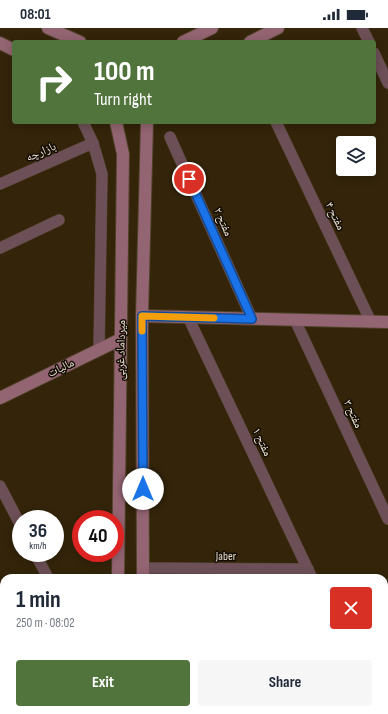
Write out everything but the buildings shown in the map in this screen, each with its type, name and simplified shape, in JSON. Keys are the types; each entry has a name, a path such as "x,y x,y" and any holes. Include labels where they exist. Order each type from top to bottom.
{"street":[{"path":"48,28 75,40"},
{"path":"188,40 212,28"},
{"path":"254,40 278,28"},
{"path":"362,28 368,40"},
{"path":"0,43 12,49"},
{"path":"376,57 388,83"},
{"path":"84,124 93,142 102,174 99,350"},
{"name":"میرداماد غربی","path":"116,124 123,154 118,574"},
{"name":"میرداماد غربی","path":"143,573 142,316 147,124"},
{"name":"مفتح ۴","path":"277,124 371,322"},
{"name":"مفتح ۲","path":"170,137 252,319"},
{"name":"بازارچه","path":"0,184 93,142"},
{"path":"0,248 59,220"},
{"path":"142,316 388,322"},
{"name":"مفتح ۱","path":"188,317 310,574"},
{"name":"مفتح ۳","path":"295,320 388,519"},
{"name":"مالیات","path":"0,398 121,339"},
{"path":"0,486 13,510"},
{"path":"40,562 46,574"},
{"name":"Jaber","path":"143,573 310,574"}],"slow traffic":[{"path":"142,331 142,316 214,318"}],"route":[{"path":"143,489 142,316 252,319 189,179"}]}
